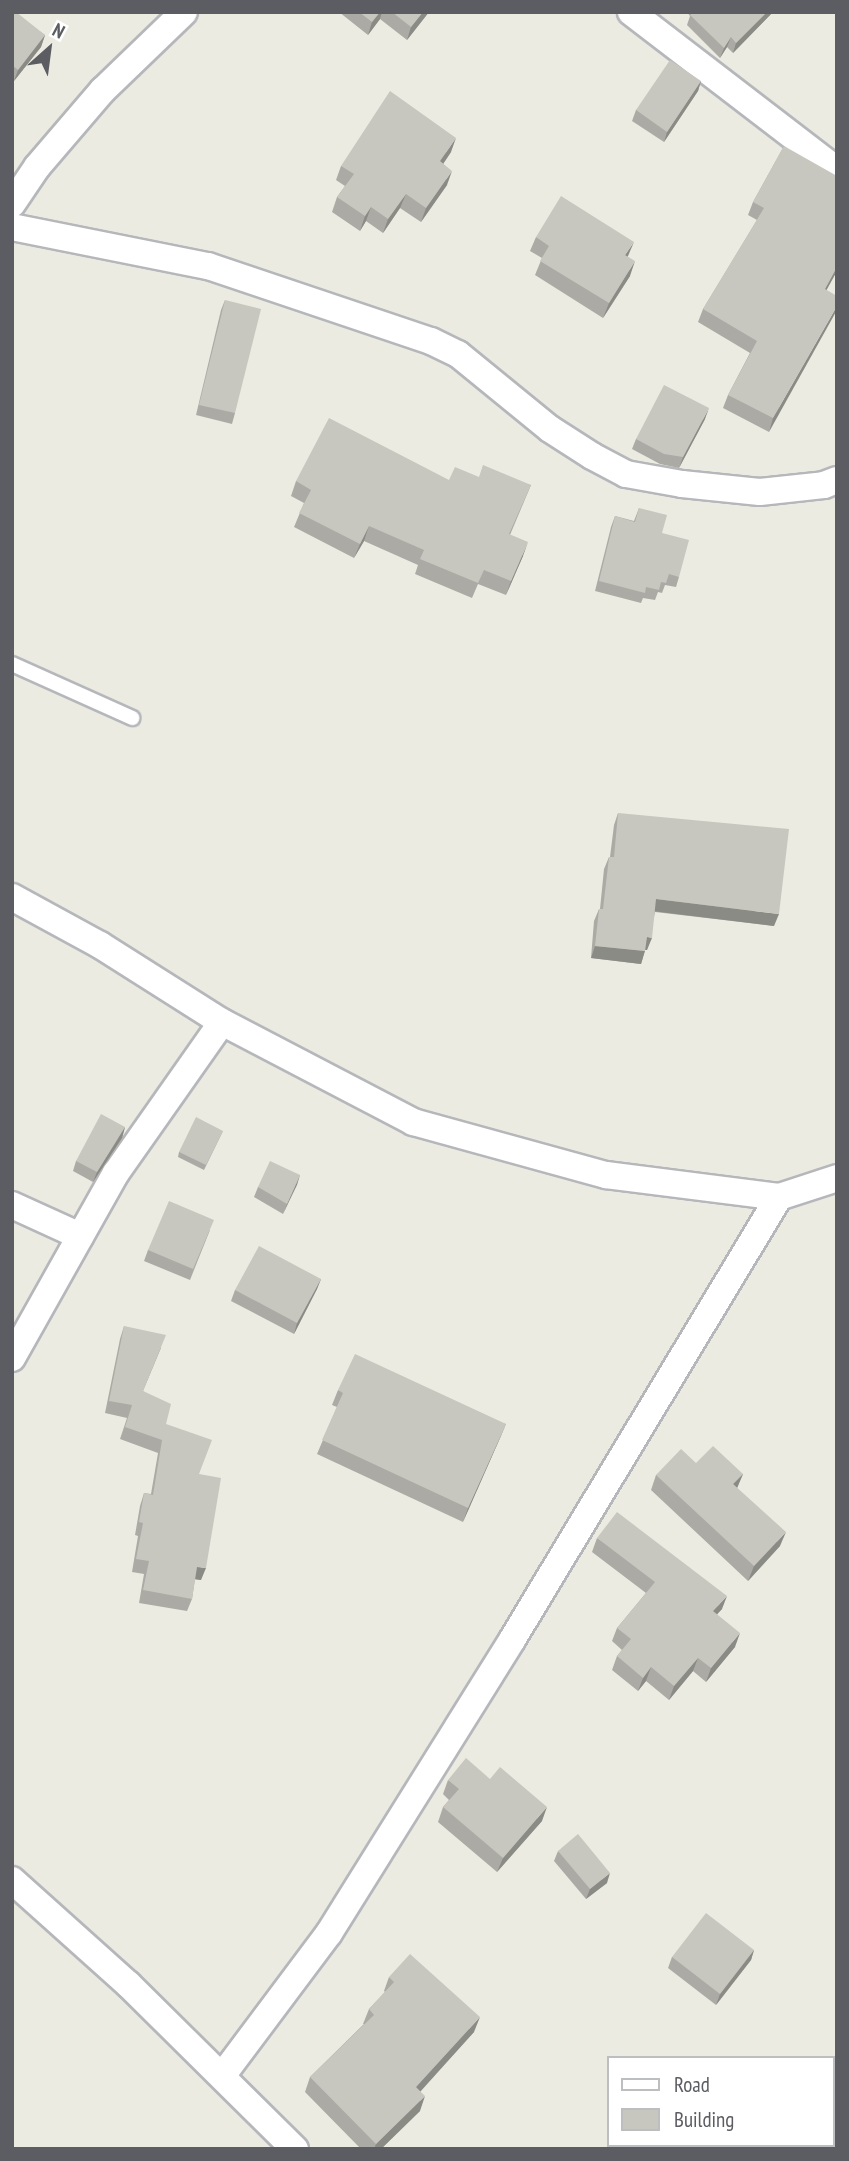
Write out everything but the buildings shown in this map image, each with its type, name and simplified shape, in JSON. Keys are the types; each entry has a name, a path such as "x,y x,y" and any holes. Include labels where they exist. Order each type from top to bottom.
{"street":[{"path":"12,204 37,167 88,107 184,12"},
{"path":"631,12 837,170"},
{"path":"12,227 208,266 431,341 458,355 550,429 626,474 682,485 761,492 824,485 837,480"},
{"path":"12,897 100,945 222,1022 413,1122 606,1175 779,1197 837,1178"},
{"path":"12,1358 116,1173 222,1022"},
{"path":"222,2076 329,1933 512,1640 779,1197"},
{"path":"12,1205 80,1236"},
{"path":"12,1880 128,1984 295,2149"}],"lane":[{"path":"12,664 132,718"}]}
